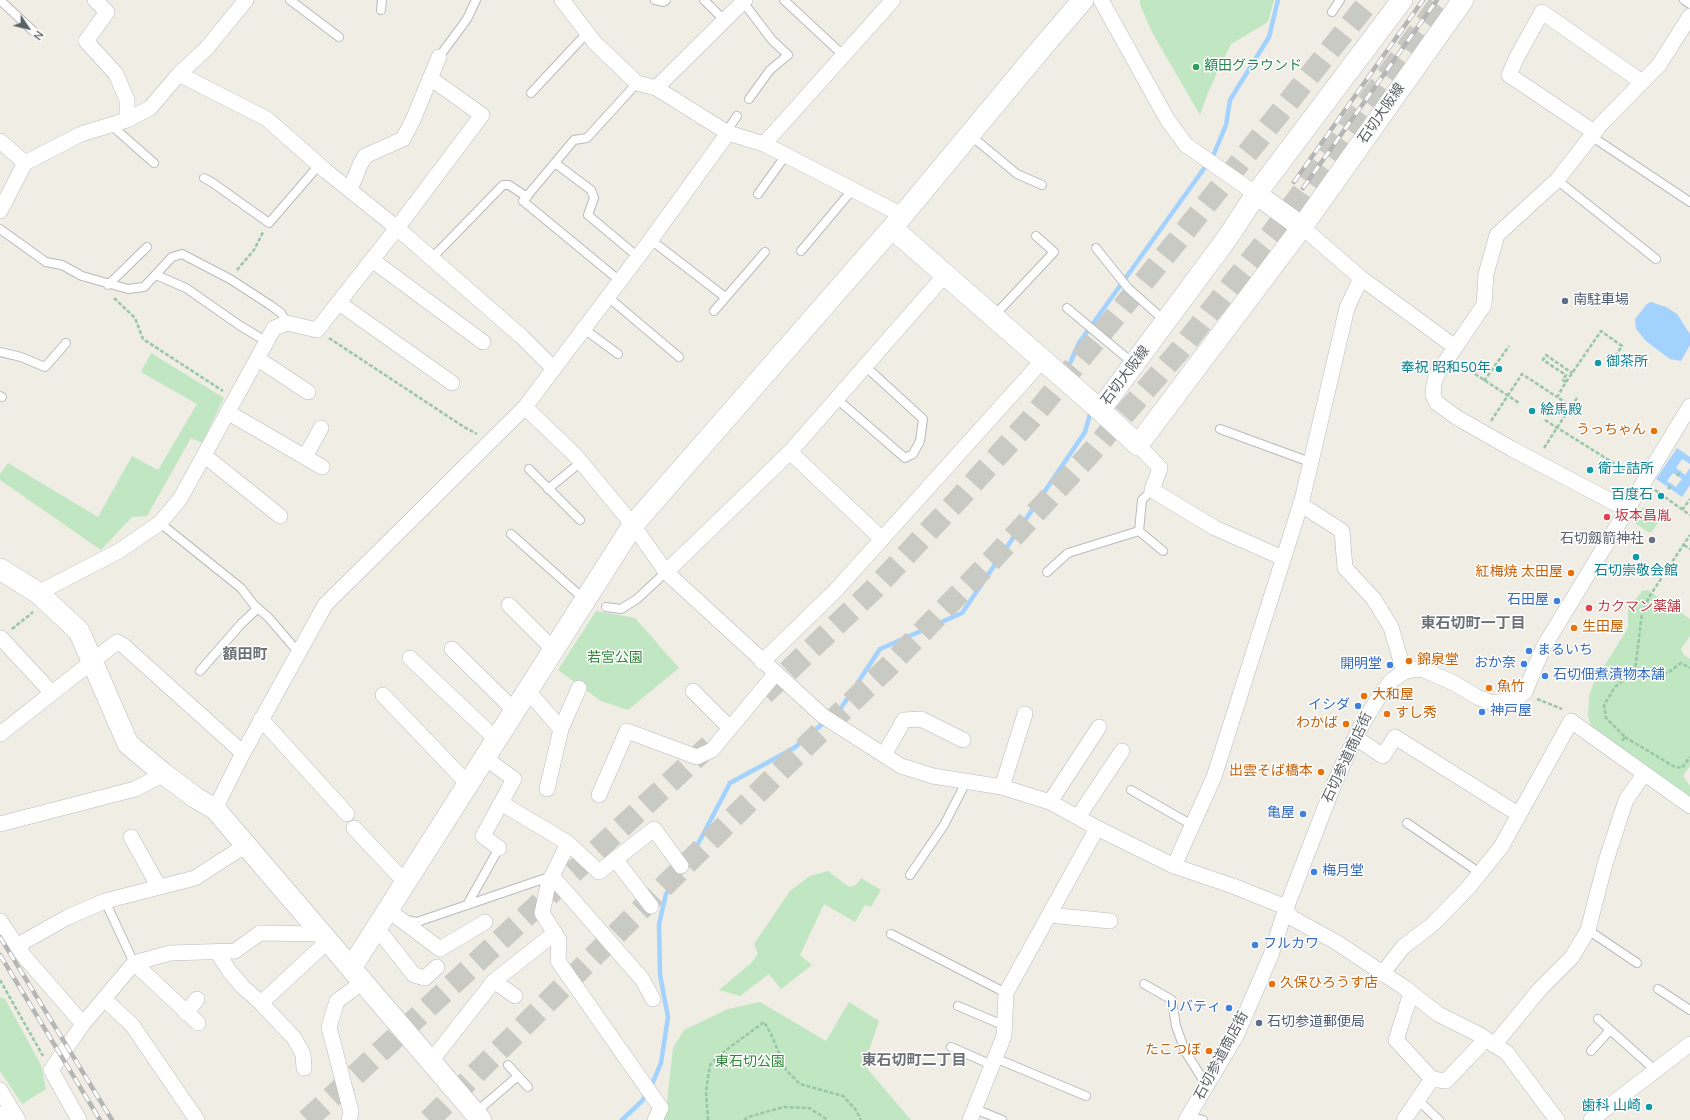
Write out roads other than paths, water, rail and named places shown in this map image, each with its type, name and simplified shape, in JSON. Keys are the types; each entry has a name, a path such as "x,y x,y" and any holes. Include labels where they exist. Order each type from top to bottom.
{"street":[{"path":"95,0 107,12 86,40 116,74 127,100 127,120"},
{"path":"0,211 25,163 81,134 127,120 150,108 179,74 206,49 246,0"},
{"path":"562,0 595,43 637,83 656,88 727,132 764,144 853,189 897,222 945,275 1100,410"},
{"path":"764,144 893,0"},
{"path":"349,1120 351,1112 329,1027 337,1001 357,975 376,928 395,915 406,883 633,525 897,222 969,134 1087,0 1186,145 1302,227 1361,278 1452,352"},
{"name":"石切大阪線","path":"1402,0 1256,194 1228,237 1100,410 1138,445 1302,227 1463,0"},
{"path":"656,88 744,1"},
{"path":"1593,134 1509,75 1517,57 1542,12 1642,82"},
{"path":"1626,510 1512,449 1442,408 1433,395 1434,384 1437,374 1484,305 1486,274 1497,236 1557,180 1593,134 1659,65 1690,16"},
{"path":"350,190 365,156 403,139 413,120 439,57"},
{"path":"179,74 267,119 319,165 432,258 522,337 554,369"},
{"path":"36,602 119,551 160,523 180,499 274,328 287,323 316,330 339,303 397,228 482,115 430,78"},
{"path":"215,809 261,719 325,605 525,406 651,240 727,132"},
{"path":"0,141 25,163"},
{"path":"372,260 484,342"},
{"path":"666,572 790,452 945,275"},
{"path":"1174,866 1214,777 1300,504 1347,308 1361,278"},
{"path":"339,303 452,383"},
{"path":"258,359 308,392"},
{"path":"762,662 836,590 1043,360"},
{"path":"232,406 305,457 322,467"},
{"path":"525,406 581,462 633,525 666,572 775,674 823,716 901,766 933,776 1002,787 1050,802 1097,828 1174,866 1234,886 1283,906 1285,911 1292,918 1336,942 1411,993 1438,1014 1490,1042 1507,1053 1557,1120"},
{"path":"1300,504 1342,531 1345,568 1373,598 1391,627 1404,672 1416,669 1424,670 1492,703 1516,699 1525,692 1543,648 1690,406"},
{"path":"305,457 321,428"},
{"path":"1138,445 1160,468 1152,490 1215,528 1283,558"},
{"path":"790,452 882,539"},
{"path":"205,456 280,516"},
{"path":"0,569 36,602 79,631 128,744 196,798 215,809 478,1116"},
{"path":"509,605 554,650"},
{"path":"1,639 52,693"},
{"path":"0,734 117,642 124,646 243,753"},
{"path":"452,649 515,711"},
{"path":"410,658 497,740"},
{"name":"石切参道商店街","path":"1187,1118 1236,1036 1271,954 1285,911 1336,779 1356,738 1360,726 1391,682 1404,672"},
{"path":"599,795 627,731 697,757 712,750 775,674"},
{"path":"547,789 561,729 579,688"},
{"path":"528,691 561,729"},
{"path":"693,691 730,728"},
{"path":"383,695 468,784"},
{"path":"1002,787 1025,714"},
{"path":"261,719 347,814"},
{"path":"884,755 904,720 921,719 963,740"},
{"path":"1382,974 1403,947 1432,925 1480,873 1501,847 1571,721 1690,806"},
{"path":"1050,802 1099,727"},
{"path":"1356,738 1383,756 1395,737 1518,814"},
{"path":"1078,817 1122,751"},
{"path":"485,758 514,779 483,836 499,848"},
{"path":"0,824 135,789 164,774"},
{"path":"1411,993 1396,1040 1432,1080 1446,1081 1490,1042 1572,957 1588,930 1605,864 1626,800 1644,774"},
{"path":"501,803 568,844 599,872 654,829 682,866"},
{"path":"354,828 406,883"},
{"path":"973,1115 1004,1036 1006,993 1097,828"},
{"path":"131,837 159,887"},
{"path":"568,844 548,886 542,913 559,940 558,961 661,1108 655,1120"},
{"path":"18,948 25,942 68,917 105,900 195,878 246,845"},
{"path":"615,859 651,906"},
{"path":"552,876 642,979 653,999"},
{"path":"395,915 440,949 485,922"},
{"path":"1049,915 1110,921"},
{"path":"0,921 18,948 83,1024"},
{"path":"376,928 414,975 424,978 437,967"},
{"path":"79,1120 50,1070 83,1024 134,963 170,953 235,952 260,933 325,937"},
{"path":"431,1061 494,981 555,933"},
{"path":"261,1003 325,937"},
{"path":"217,952 230,972 243,987 261,1003 294,1038 303,1054 304,1068"},
{"path":"134,963 198,1023"},
{"path":"494,981 515,996"},
{"path":"104,999 132,1025 197,1120"},
{"path":"186,1013 197,999"},
{"path":"1591,1120 1690,1044"},
{"path":"1404,1120 1432,1080"},
{"path":"0,1090 18,1120"},
{"path":"2,1120 9,1106"}],"lane":[{"path":"0,0 33,31"},
{"path":"290,0 339,37"},
{"path":"381,10 382,0"},
{"path":"439,57 467,19 476,0"},
{"path":"656,0 664,2 666,0"},
{"path":"704,0 724,20"},
{"path":"784,0 843,55"},
{"path":"1332,12 1340,0"},
{"path":"1684,0 1690,4"},
{"path":"744,1 772,40 788,55 770,70 749,99"},
{"path":"531,93 587,33"},
{"path":"620,281 523,201 574,140 587,138 637,83"},
{"path":"727,132 737,116"},
{"path":"111,125 154,163"},
{"path":"969,134 1017,174 1042,185"},
{"path":"1593,134 1690,202"},
{"path":"758,194 786,155"},
{"path":"555,163 591,190 594,198 588,215 638,257"},
{"path":"204,178 269,223 319,165"},
{"path":"1557,180 1656,259"},
{"path":"432,258 503,185 509,184 527,197"},
{"path":"801,251 853,189"},
{"path":"0,229 46,262 62,265 82,276 108,285 128,289 144,287 172,257 182,254 230,279 281,313 287,323"},
{"path":"993,317 1054,252 1036,236"},
{"path":"651,240 725,297"},
{"path":"108,285 147,247"},
{"path":"1096,248 1128,288 1166,322"},
{"path":"714,311 765,252"},
{"path":"156,275 186,288 239,325 267,342"},
{"path":"608,297 679,357"},
{"path":"1067,308 1134,365"},
{"path":"584,328 618,354"},
{"path":"0,352 21,357 45,367 66,343"},
{"path":"837,398 905,458 913,454 920,441 923,420 865,366"},
{"path":"1220,428 1310,462"},
{"path":"548,489 581,462"},
{"path":"529,469 580,520"},
{"path":"1139,531 1142,500 1152,490"},
{"path":"160,523 241,588 299,653"},
{"path":"1139,531 1163,551"},
{"path":"1047,572 1068,554 1139,531"},
{"path":"511,534 585,600"},
{"path":"606,607 620,609 637,599 666,572"},
{"path":"200,671 258,608"},
{"path":"910,874 944,825 966,782"},
{"path":"1131,790 1192,824"},
{"path":"1407,823 1480,873"},
{"path":"467,905 499,848"},
{"path":"395,915 417,922 552,876"},
{"path":"105,900 134,963"},
{"path":"1588,930 1637,962"},
{"path":"891,934 1006,993"},
{"path":"1144,984 1172,1000 1176,1026 1185,1051 1207,1086"},
{"path":"1658,989 1690,1010"},
{"path":"958,1006 1005,1026"},
{"path":"1598,1019 1655,1070"},
{"path":"1591,1051 1610,1030"},
{"path":"951,1047 994,1061 1086,1096"},
{"path":"508,1065 528,1087"},
{"path":"478,1116 518,1076"},
{"path":"1418,1100 1439,1120"},
{"path":"973,1115 1002,1120"},
{"path":"1187,1118 1203,1120"}],"water":[{"path":"1651,302 1666,307 1677,314 1690,334 1690,345 1681,361 1670,359 1647,342 1636,329 1635,319 1647,304"},
{"path":"1677,448 1690,457 1690,464 1682,459 1676,468 1685,475 1690,468 1690,485 1682,497 1656,479","holes":["1673,473 1682,479 1676,487 1667,481"]}],"waterway":[{"path":"1068,373 1067,370 1079,343 1213,156 1226,125 1230,100 1269,37 1278,0"},
{"path":"622,1120 642,1101 650,1089 661,1063 668,1017 660,975 659,924 666,894 688,863 730,783 794,748 841,708 880,649 962,613 1085,432 1090,414 1089,411"}],"tunnel":[{"path":"764,694 875,588 1031,419 1177,241 1370,0"},
{"path":"429,1120 781,770 888,667 992,560 1088,456 1180,350 1271,235 1442,0"},
{"path":"307,1120 713,742"}],"railway":[{"path":"1294,182 1423,0"},
{"path":"1303,188 1437,0"},
{"path":"0,937 112,1120"},
{"path":"0,955 100,1120"}],"place":[{"name":"額田グラウンド","path":"1196,67"},
{"name":"南駐車場","path":"1565,301"},
{"name":"御茶所","path":"1598,363"},
{"name":"奉祝 昭和50年","path":"1499,369"},
{"name":"絵馬殿","path":"1532,411"},
{"name":"うっちゃん","path":"1654,431"},
{"name":"衛士詰所","path":"1590,470"},
{"name":"百度石","path":"1661,496"},
{"name":"坂本昌胤","path":"1607,517"},
{"name":"石切劔箭神社","path":"1652,540"},
{"name":"石切崇敬会館","path":"1636,557"},
{"name":"紅梅焼 太田屋","path":"1571,573"},
{"name":"石田屋","path":"1557,601"},
{"name":"カクマン薬舗","path":"1589,608"},
{"name":"生田屋","path":"1574,628"},
{"name":"まるいち","path":"1529,651"},
{"name":"錦泉堂","path":"1409,661"},
{"name":"おか奈","path":"1524,664"},
{"name":"開明堂","path":"1390,665"},
{"name":"石切佃煮漬物本舗","path":"1545,676"},
{"name":"魚竹","path":"1489,688"},
{"name":"大和屋","path":"1364,696"},
{"name":"イシダ","path":"1358,706"},
{"name":"神戸屋","path":"1482,712"},
{"name":"すし秀","path":"1387,714"},
{"name":"わかば","path":"1346,724"},
{"name":"出雲そば橋本","path":"1321,772"},
{"name":"亀屋","path":"1303,814"},
{"name":"梅月堂","path":"1314,872"},
{"name":"フルカワ","path":"1255,945"},
{"name":"久保ひろうす店","path":"1272,984"},
{"name":"リバティ","path":"1229,1008"},
{"name":"石切参道郵便局","path":"1259,1023"},
{"name":"たこつぼ","path":"1209,1051"},
{"name":"歯科 山崎","path":"1649,1107"}],"district":[{"name":"東石切町一丁目","path":"1473,624"},
{"name":"額田町","path":"245,655"},
{"name":"東石切町二丁目","path":"914,1061"}],"park label":[{"name":"若宮公園","path":"615,659"},
{"name":"東石切公園","path":"750,1063"}]}
